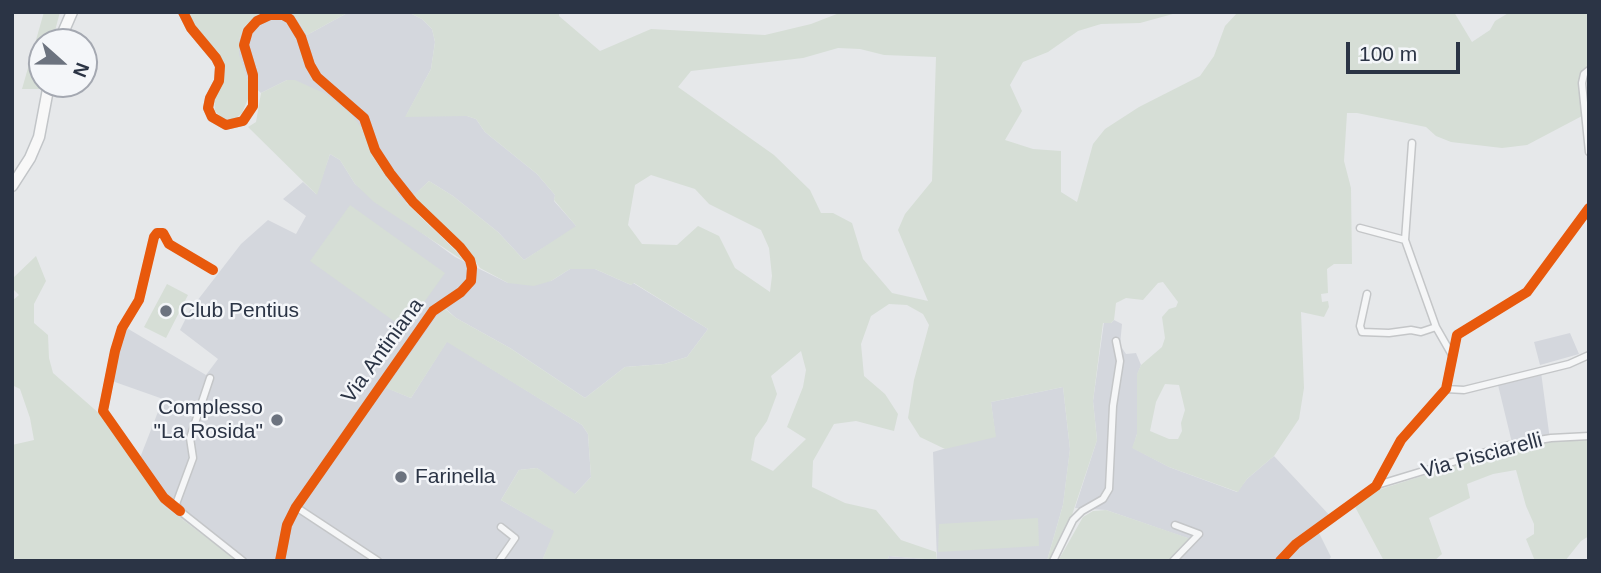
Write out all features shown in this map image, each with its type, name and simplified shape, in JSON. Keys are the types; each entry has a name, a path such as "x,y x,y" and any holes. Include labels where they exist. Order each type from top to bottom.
{"main road":[{"path":"12,187 39,137 46,98"}],"street":[{"name":"Via Antiniana","path":"183,12 191,28 220,66 219,81 209,98 208,108 212,117 226,125 243,121 253,106 253,75 243,45 247,31 257,21 270,15 283,15 290,19 301,37 317,77 364,118 375,150 390,173 413,202 470,260 471,281 461,292 433,311 296,507 287,525 280,561"},
{"path":"1589,70 1584,74 1582,83 1589,152"},
{"path":"1412,143 1405,240 1436,327 1452,356"},
{"path":"1589,208 1527,292 1457,335 1446,389 1464,390 1569,364 1589,355"},
{"path":"1360,228 1405,240"},
{"path":"213,270 169,244 163,233 157,233 139,300 122,328 115,351 103,411 164,498 243,561"},
{"path":"1367,295 1360,326 1363,332 1421,332 1436,327"},
{"path":"1053,561 1073,520 1082,511 1103,499 1109,489 1113,406 1120,361 1116,341"},
{"path":"180,511 176,507 176,499 193,458 190,438 210,379"},
{"name":"Via Pisciarelli","path":"1376,486 1401,440 1446,389"},
{"name":"Via Pisciarelli","path":"1280,561 1296,544 1376,486 1509,444 1589,436"},
{"path":"296,507 378,561"},
{"path":"1173,561 1199,534 1175,525"},
{"path":"499,561 515,538 501,527"}],"shaded area":[{"path":"44,12 60,12 56,28 39,28"},
{"path":"188,12 265,12 243,28 239,40 239,55 248,81 248,99 242,113 235,119 223,119 215,111 214,99 223,83 224,69 219,53 198,31"},
{"path":"265,12 285,12 297,19 307,35 349,12 408,12 422,19 432,29 435,42 431,69 406,116 467,116 476,119 485,132 537,174 555,195 554,201 577,227 524,260 498,232 453,196 429,181 406,203 372,155 362,128 287,80 261,93 248,81 238,55 239,40 243,28"},
{"path":"285,12 349,12 307,35 297,19"},
{"path":"408,12 559,12 559,16 600,51 651,29 765,35 811,24 842,12 1180,12 1140,23 1101,24 1078,31 1048,52 1023,62 1010,85 1022,111 1005,140 1033,149 1061,151 1061,192 1077,202 1093,144 1105,129 1139,107 1200,76 1214,56 1225,26 1238,12 1454,12 1472,42 1490,30 1495,21 1510,12 1589,12 1589,64 1578,84 1582,116 1527,145 1502,148 1451,142 1436,136 1426,127 1347,113 1344,161 1351,188 1352,264 1334,264 1327,269 1328,293 1321,294 1322,302 1328,301 1329,307 1324,317 1301,312 1304,388 1299,419 1274,456 1247,479 1238,492 1169,467 1132,448 1137,434 1137,374 1141,365 1162,347 1165,338 1162,317 1169,309 1176,307 1178,302 1163,282 1158,283 1143,300 1126,298 1116,303 1114,320 1111,323 1103,323 1093,401 1097,440 1070,521 1050,561 1047,561 1063,505 1070,449 1063,387 991,402 996,437 945,449 920,437 908,418 914,380 929,325 923,314 907,305 889,304 871,316 861,344 864,376 885,394 898,414 894,431 856,421 834,424 813,461 812,487 845,503 876,510 901,540 936,552 937,560 889,556 887,561 542,561 554,531 501,500 519,470 537,468 575,494 591,477 588,434 582,425 447,342 411,398 386,388 436,318 445,309 585,398 625,367 664,364 687,357 708,329 634,283 631,285 595,269 570,269 551,281 534,286 508,283 480,268 413,196 429,181 453,196 498,232 524,260 576,226 537,174 485,132 476,119 467,116 405,117 431,69 435,42 432,29 422,19","holes":["838,48 860,49 884,55 936,57 932,181 905,214 898,230 928,301 892,293 863,259 852,223 833,213 821,213 810,190 774,155 678,87 691,71 803,58","651,175 695,189 709,204 761,230 769,248 772,276 770,292 735,268 719,236 698,226 677,245 642,244 628,225 635,185","801,351 806,370 803,387 787,427 806,439 773,471 751,460 755,438 767,421 777,394 771,376","1165,384 1179,385 1185,410 1178,439 1169,439 1150,431 1156,402"]},
{"path":"28,68 28,89 22,89"},
{"path":"287,80 295,80 326,94 350,113 362,128 372,155 399,196 464,261 374,202 355,184 340,160 330,154 317,195 248,127 256,122 261,93"},
{"path":"330,154 340,160 355,184 455,257 508,283 551,281 570,269 595,269 631,285 633,283 708,329 687,357 664,364 625,367 585,398 510,348 456,318 446,309 436,318 387,388 411,398 447,341 582,425 588,434 591,477 574,495 537,468 519,470 501,500 555,531 542,561 239,561 164,506 136,468 163,399 112,381 125,327 206,375 218,359 180,330 190,310 241,244 268,220 296,234 306,216 283,199 303,182 316,194"},
{"path":"350,205 445,273 405,329 310,261"},
{"path":"36,256 46,281 34,304 34,323 48,335 53,373 101,415 164,506 239,561 12,561 12,445 34,440 20,389 12,385 12,301 19,295 12,288 12,279"},
{"name":"Club Pentius","path":"167,284 188,295 166,338 144,327"},
{"path":"1114,320 1122,324 1120,345 1126,354 1136,353 1141,365 1137,375 1137,434 1133,448 1169,467 1237,492 1247,479 1274,456 1333,519 1318,531 1331,557 1328,561 1169,561 1190,539 1106,510 1075,508 1097,440 1093,401 1104,322 1111,323"},
{"path":"1570,333 1579,354 1540,365 1534,342"},
{"path":"1541,372 1550,440 1513,447 1498,385"},
{"path":"1063,387 1070,449 1063,505 1047,561 887,561 889,556 937,560 933,452 995,434 991,402"},
{"path":"1589,439 1589,536 1581,541 1565,561 1535,561 1526,539 1534,534 1534,524 1516,470 1493,474 1467,484 1470,498 1429,518 1442,554 1434,561 1384,561 1354,505 1372,492 1512,447 1550,440"},
{"path":"1106,510 1191,539 1169,561 1058,561 1083,517 1093,511"},
{"path":"1038,518 1039,546 938,552 939,524"}],"cycle path":[{"path":"183,12 191,28 220,66 219,81 208,108 212,117 226,125 243,121 253,106 253,75 244,45 248,31 257,21 270,15 283,15 290,19 301,37 317,77 364,118 375,150 390,173 413,202 460,247 470,260 472,268 471,281 461,292 433,311 296,507 287,525 280,561"},
{"path":"1280,561 1296,544 1376,486 1401,440 1446,389 1457,335 1527,292 1589,208"},
{"path":"180,511 164,498 103,411 115,351 122,328 139,300 157,233 163,233 169,244 213,270"}],"place":[{"name":"Club Pentius","path":"166,311"},
{"name":"Complesso \"La Rosida\"","path":"277,420"},
{"name":"Farinella","path":"401,477"}]}
